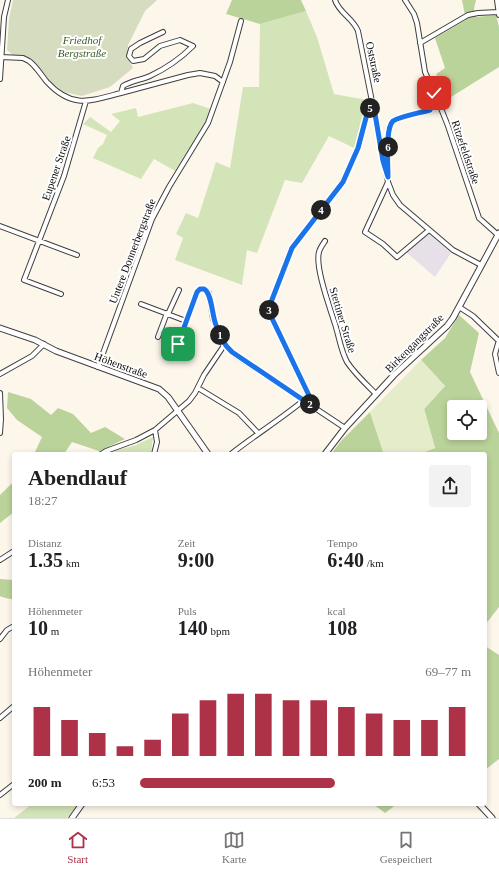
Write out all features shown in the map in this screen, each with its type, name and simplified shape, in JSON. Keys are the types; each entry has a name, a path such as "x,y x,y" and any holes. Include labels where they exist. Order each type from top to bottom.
{"street":[{"path":"0,79 4,17 8,0"},
{"name":"Oststraße","path":"336,0 339,8 353,21 358,31 373,102 383,161 393,195 400,205 453,250 481,265"},
{"name":"Ritzefeldstraße","path":"405,0 415,19 425,72 448,126 479,218 498,234"},
{"path":"420,43 468,15 478,13 499,14 497,0"},
{"name":"Untere Donnerbergstraße","path":"98,367 152,219 168,187 205,129 223,82 241,21"},
{"path":"121,93 123,86 160,71 193,46 180,40 160,46 144,59 133,61 129,56 131,49 163,32"},
{"path":"2,57 17,57 29,61 59,94 74,101 86,101 200,73 215,76 223,82"},
{"path":"429,230 397,257 383,244 365,232 388,179 389,132 391,124 397,119 430,110 432,106 429,97 434,93"},
{"name":"Eupener Straße","path":"61,294 24,280 64,176 86,101"},
{"path":"315,408 268,310 292,248 343,182 358,148 367,114 373,102"},
{"path":"0,226 77,255"},
{"name":"Birkengangstraße","path":"327,452 345,428 376,394 412,358 440,334 453,318 498,234"},
{"name":"Stettiner Straße","path":"325,241 319,251 318,260 325,296 335,321 342,350 347,361 358,376 376,394"},
{"path":"178,344 197,292 202,288 207,290 209,293 213,319 225,344 235,355 345,428"},
{"path":"158,337 179,290"},
{"path":"141,304 186,321"},
{"path":"459,307 473,316 499,340 495,354 499,366 499,373"},
{"name":"Höhenstraße","path":"0,328 35,340 56,352 159,389 168,397 207,452"},
{"path":"0,374 32,356 44,344"},
{"path":"104,452 136,440 155,430 190,401 204,375 225,344"},
{"path":"198,388 239,413 258,433"},
{"path":"0,393 0,433"},
{"path":"234,452 258,433 286,415 304,400"},
{"path":"154,452 157,442 155,430"},
{"path":"0,560 12,552"},
{"path":"0,638 7,630 12,627"},
{"path":"0,718 12,708"},
{"path":"0,795 12,786"},
{"path":"72,818 81,806"},
{"path":"481,806 492,818"}],"shaded area":[{"path":"429,234 451,253 435,277 406,252"}],"green space":[{"name":"Friedhof Bergstraße","path":"13,0 157,0 145,11 128,45 127,56 133,68 110,87 82,96 64,92 52,83 34,61 28,57 13,55 7,50 9,19"},
{"path":"232,0 301,0 306,11 260,24 226,14"},
{"path":"462,0 476,0 474,9 476,17 496,15 499,27 499,67 443,102 432,81 438,77 436,74 445,68 435,38 466,20"},
{"path":"306,11 317,37 334,94 367,100 364,124 356,149 329,136 302,183 285,180 257,253 247,250 242,285 175,260 183,238 176,234 186,213 198,218 216,162 230,168 243,87 259,87 260,24"},
{"path":"193,103 211,109 205,123 175,171 154,159 141,179 93,158 98,148 103,144 107,135 83,124 90,117 111,132 120,121 111,114 136,108 138,117"},
{"path":"459,315 479,333 470,372 483,400 447,400 447,440 487,440 487,408 499,433 499,607 487,622 487,452 424,452 435,448 424,409 445,386 421,360 445,338"},
{"path":"421,360 445,386 424,409 435,448 424,452 383,452 370,412"},
{"path":"8,392 31,399 51,415 58,408 73,414 91,433 105,427 125,439 99,451 72,442 65,452 35,452 42,437 17,420 7,408"},
{"path":"370,412 383,452 333,452 341,441"},
{"path":"153,437 151,452 114,451 136,445"},
{"path":"12,483 12,514 0,523 0,495"},
{"path":"0,579 12,580 12,599 0,596"},
{"path":"487,647 499,655 499,759 487,768"},
{"path":"29,806 76,806 67,818 14,818"},
{"path":"376,806 394,806 385,813"}],"route":[{"path":"178,344 197,292 202,288 207,290 209,293 213,319 224,343 229,349 235,355 315,408 268,310 292,248 343,182 358,148 367,114 373,102 383,161 388,177 389,132 391,124 397,119 430,110 432,106 429,97 434,93"}]}
